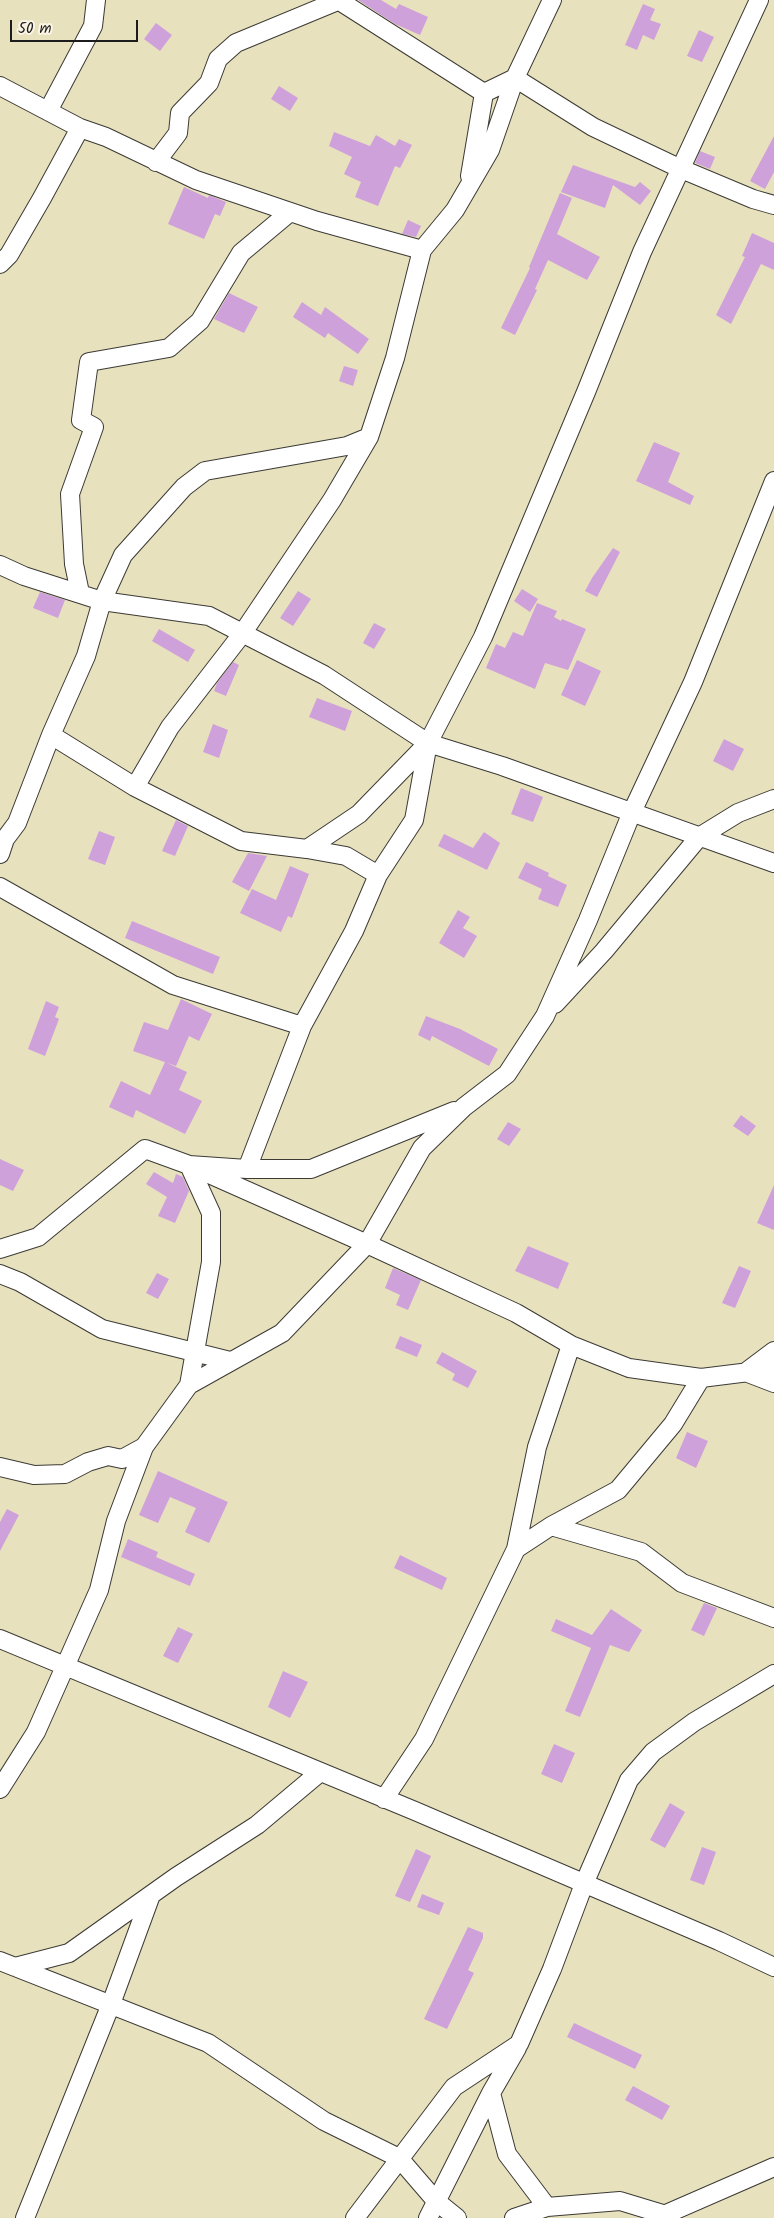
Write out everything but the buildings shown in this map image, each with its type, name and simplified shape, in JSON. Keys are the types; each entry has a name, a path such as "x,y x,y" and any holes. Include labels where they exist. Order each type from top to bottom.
{"street":[{"path":"48,111 93,26 96,0"},
{"path":"156,162 178,133 180,113 209,83 218,59 236,43 339,0 484,93"},
{"path":"135,787 170,726 242,634 332,500 369,436 395,358 422,250 455,210 490,150 515,78 552,0"},
{"path":"307,849 359,814 428,743 483,637 586,392 642,252 679,168 759,0"},
{"path":"484,93 515,78"},
{"path":"515,78 593,127 679,168 753,199 774,205"},
{"path":"0,86 80,128 106,137 196,180 290,212 422,250"},
{"path":"468,187 484,93"},
{"path":"0,264 9,255 80,128"},
{"path":"80,593 74,564 70,494 94,427 81,420 89,362 169,348 200,321 241,253 290,212"},
{"path":"2,844 17,823 51,735 86,656 102,601 122,555 184,487 205,471 347,446 369,436"},
{"path":"188,1385 282,1332 367,1244 422,1148 464,1107 508,1074 545,1016 588,920 632,812 693,682 774,481"},
{"path":"0,565 24,576 102,601 209,616 324,675 428,743 502,766 774,863"},
{"path":"51,735 135,787 241,841 346,856 378,875"},
{"path":"247,1169 302,1026 354,931 378,875 414,820 428,743"},
{"path":"545,1016 604,951 699,836 738,813 774,799"},
{"path":"0,888 173,985 302,1026"},
{"path":"189,1164 247,1169 310,1169 464,1107"},
{"path":"0,1249 38,1237 145,1149 189,1164 367,1244 516,1313 571,1345 629,1368 700,1378 774,1369"},
{"path":"0,1789 36,1732 99,1590 116,1521 144,1447 188,1385 211,1262 211,1213 189,1164"},
{"path":"0,1274 20,1282 102,1329 230,1361"},
{"path":"384,1799 424,1739 516,1549 537,1447 571,1345"},
{"path":"745,1372 774,1351"},
{"path":"745,1372 774,1383"},
{"path":"516,1549 551,1526 618,1490 673,1424 700,1378"},
{"path":"0,1467 34,1475 65,1474 88,1462 108,1456 122,1459 144,1447"},
{"path":"551,1526 641,1552 682,1583 774,1618"},
{"path":"0,1639 719,1940 774,1967"},
{"path":"428,2218 491,2093 519,2044 552,1969 584,1884 629,1780 653,1752 694,1722 774,1674"},
{"path":"5,1966 69,1953 151,1895 257,1825 319,1773"},
{"path":"25,2218 111,2004 151,1895"},
{"path":"5,1966 111,2004 208,2043 324,2121 399,2158 436,2201 458,2218"},
{"path":"355,2218 454,2087 519,2044"},
{"path":"491,2093 507,2154 547,2207"},
{"path":"514,2218 547,2207 620,2201 660,2216 774,2167"}]}
